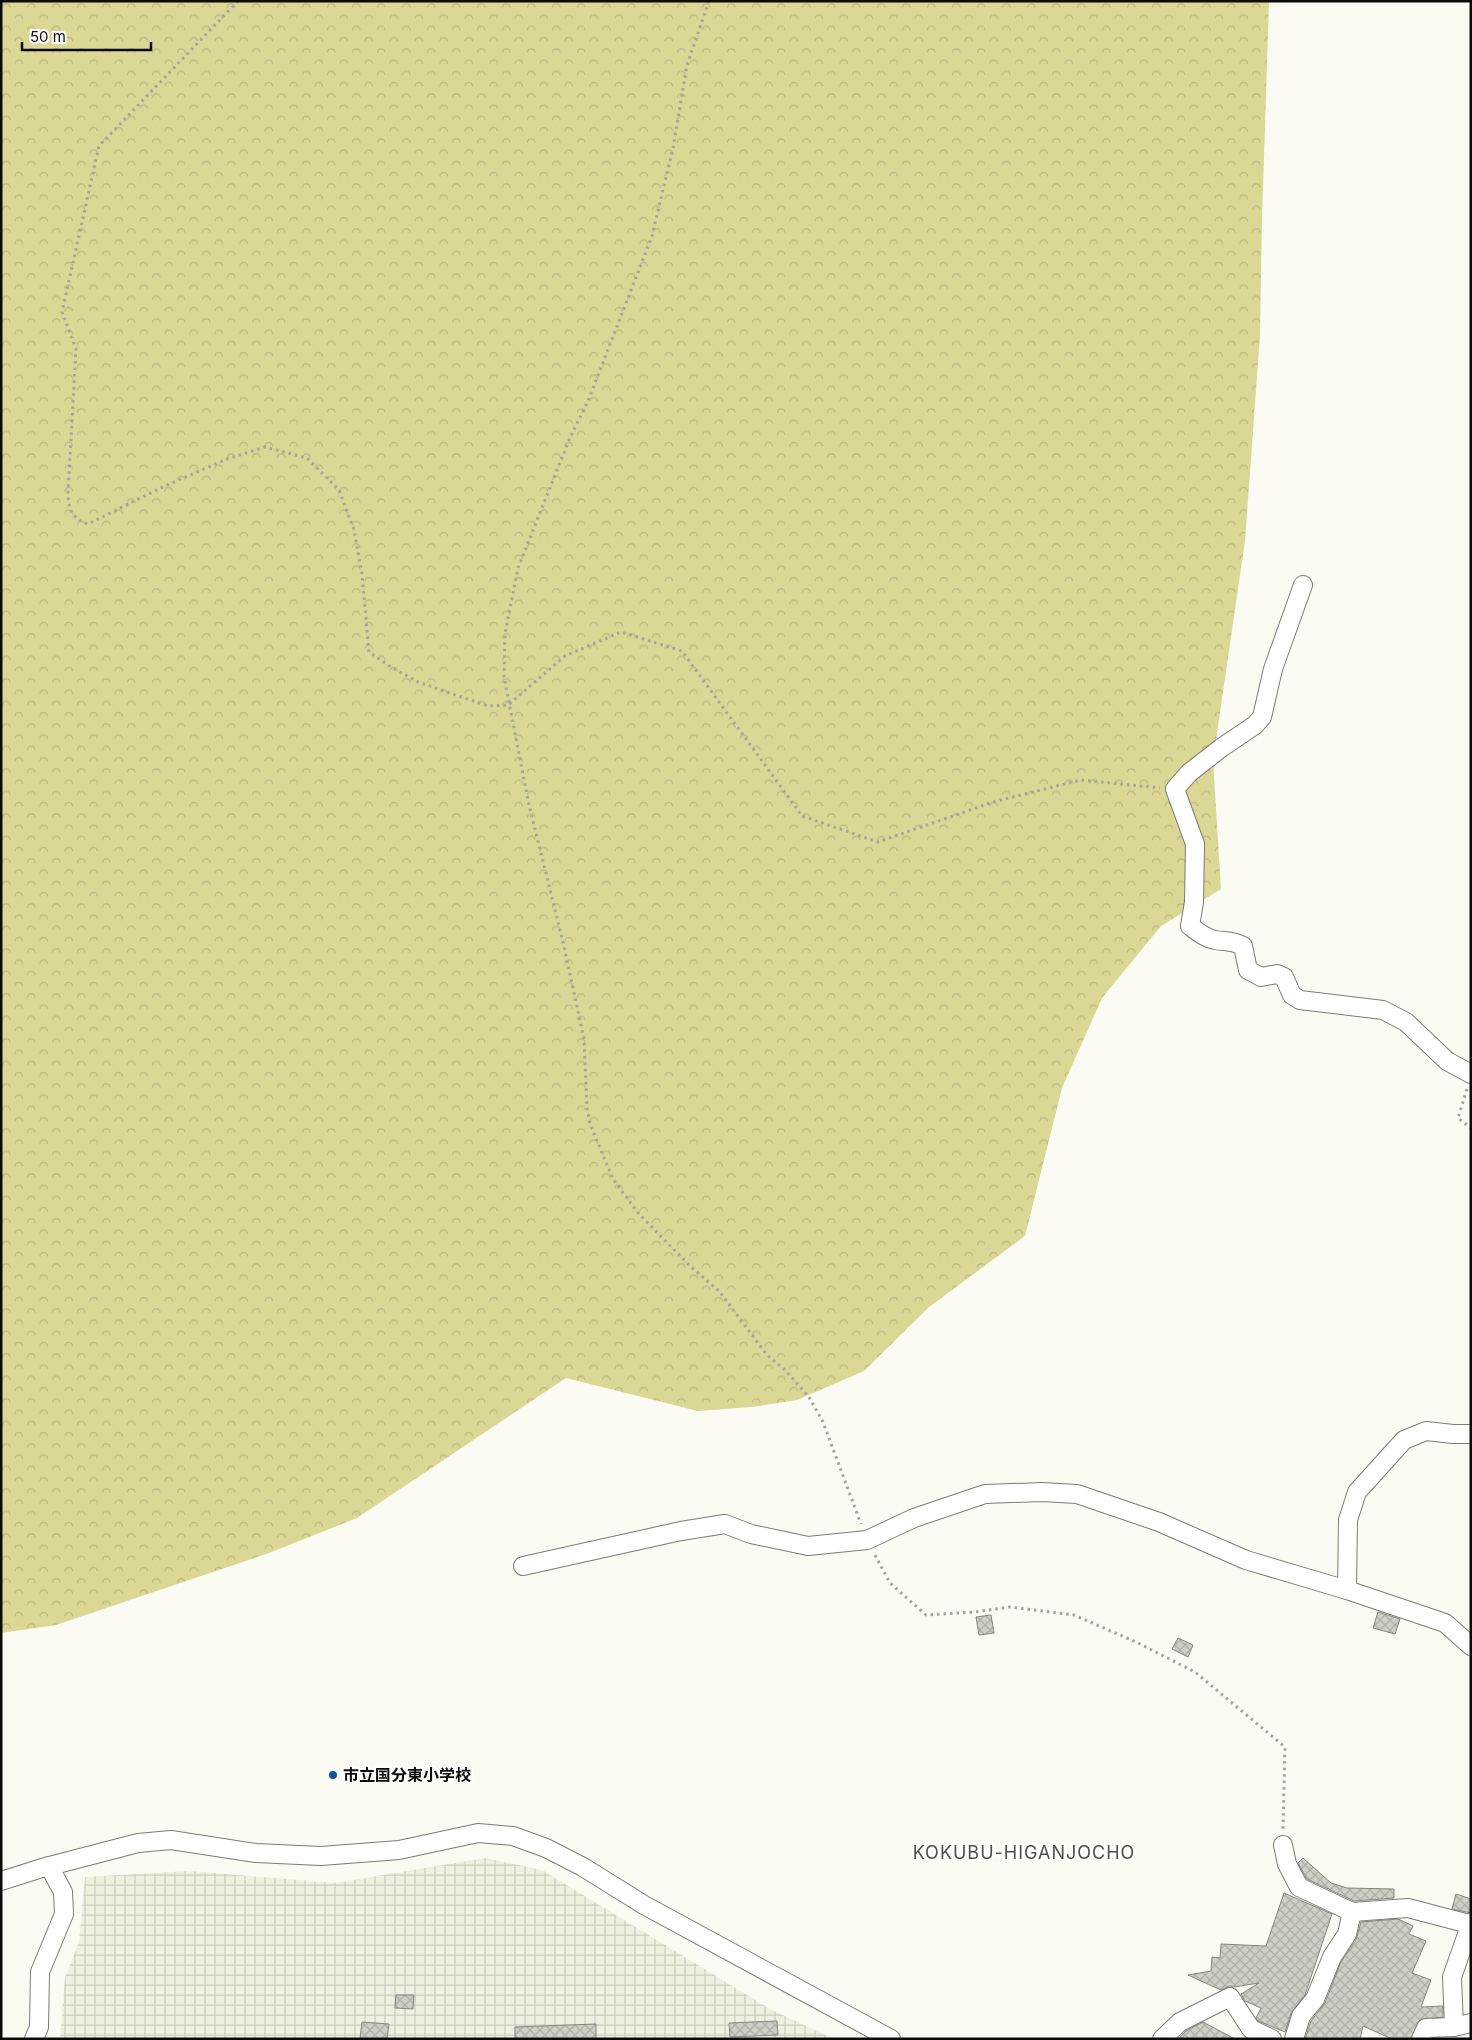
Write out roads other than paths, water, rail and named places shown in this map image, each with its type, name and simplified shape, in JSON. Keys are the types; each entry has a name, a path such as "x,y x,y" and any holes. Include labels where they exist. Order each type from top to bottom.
{"street":[{"path":"1303,585 1273,669 1262,717 1256,725 1221,748 1189,773 1174,789 1195,844 1194,902 1190,926 1202,936 1215,940 1232,941 1243,946 1248,970 1261,977 1277,974 1284,978 1292,995 1300,1000 1383,1010 1406,1022 1447,1061 1470,1074"},
{"path":"1347,1590 1348,1520 1356,1492 1404,1440 1426,1431 1471,1434"},
{"path":"524,1566 682,1530 725,1524 751,1534 808,1546 867,1540 914,1518 985,1494 1042,1492 1077,1494 1159,1522 1246,1560 1347,1590 1445,1623 1471,1646"},
{"path":"1,1881 49,1866 138,1843 170,1840 256,1853 321,1856 399,1850 478,1833 513,1836 546,1848 584,1867 644,1905 890,2039"},
{"path":"1283,1844 1287,1864 1299,1888 1352,1912 1408,1908 1470,1923 1452,1977 1454,2027"},
{"path":"34,2039 38,2026 40,1972 64,1914 63,1892 49,1866"},
{"path":"1294,2039 1301,2016 1314,1999 1332,1957 1347,1934 1352,1912"},
{"path":"1162,2039 1180,2022 1230,1997 1251,2029 1272,2039"},
{"path":"1421,2039 1426,2028 1454,2027 1471,2023"}],"place":[{"name":"市立国分東小学校","path":"333,1775"}],"district":[{"name":"KOKUBU-HIGANJOCHO","path":"1024,1852"}]}
